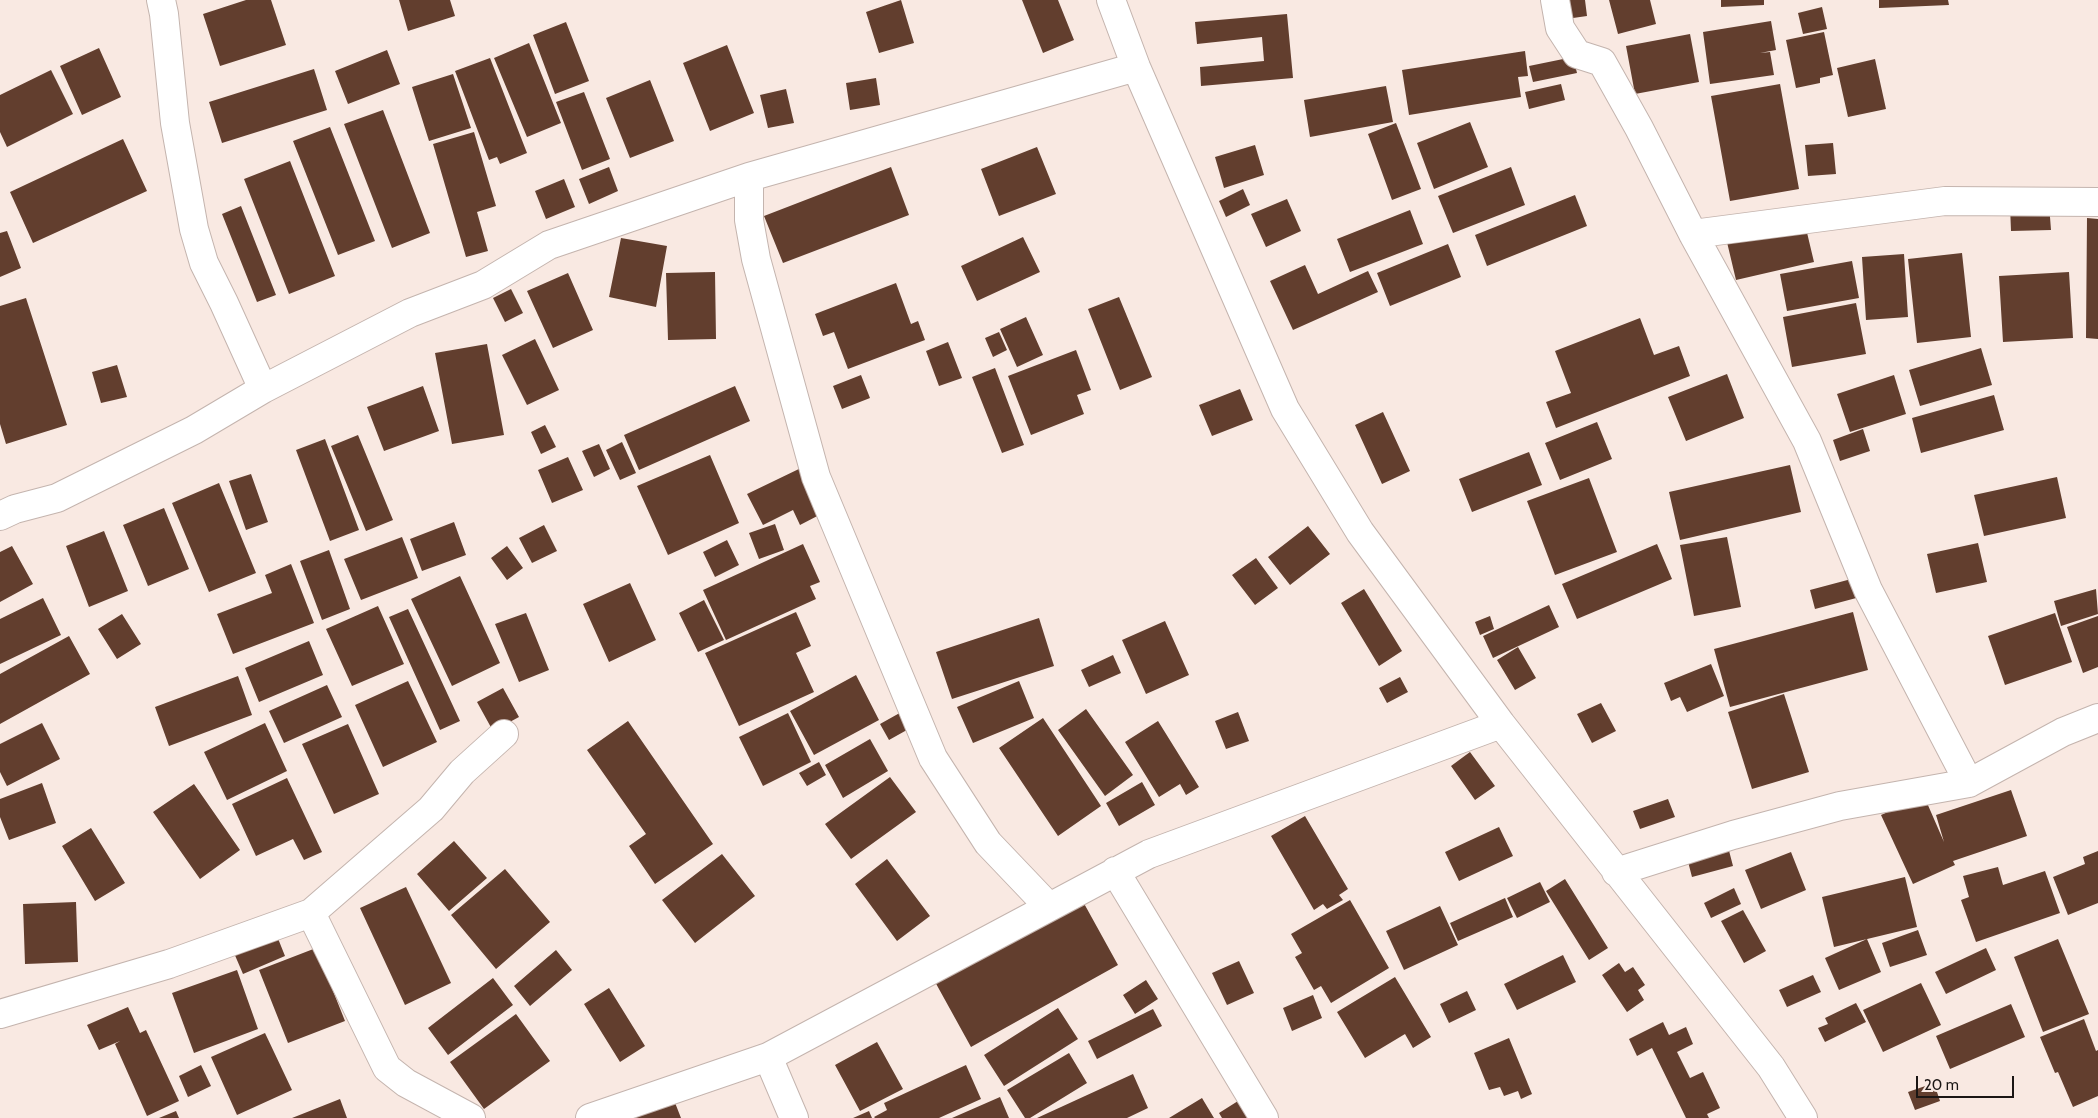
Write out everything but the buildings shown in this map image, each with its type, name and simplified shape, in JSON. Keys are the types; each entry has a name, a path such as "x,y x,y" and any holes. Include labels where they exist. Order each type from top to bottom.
{"street":[{"path":"161,0 164,14 174,124 194,229 204,263 263,389"},
{"path":"1111,0 1136,67 1285,409 1360,532 1501,724 1771,1067 1803,1118"},
{"path":"1555,0 1560,28 1577,54 1602,62 1693,234 1807,441 1868,590 1969,783"},
{"path":"5,506 57,498 194,430 263,389 410,313 484,285 549,245 749,177 1136,67"},
{"path":"749,177 749,220 756,259 816,476 933,758 988,843 1048,907"},
{"path":"1693,234 1945,201 2098,202"},
{"path":"1616,872 1733,835 1840,806 1969,783 2063,732 2098,718"},
{"path":"590,1118 768,1057 1149,854 1501,724"},
{"path":"0,1014 169,964 311,913 431,809 462,772 504,734"},
{"path":"1115,871 1264,1118"},
{"path":"311,913 387,1068 406,1083 471,1118"},
{"path":"768,1057 794,1118"}]}
